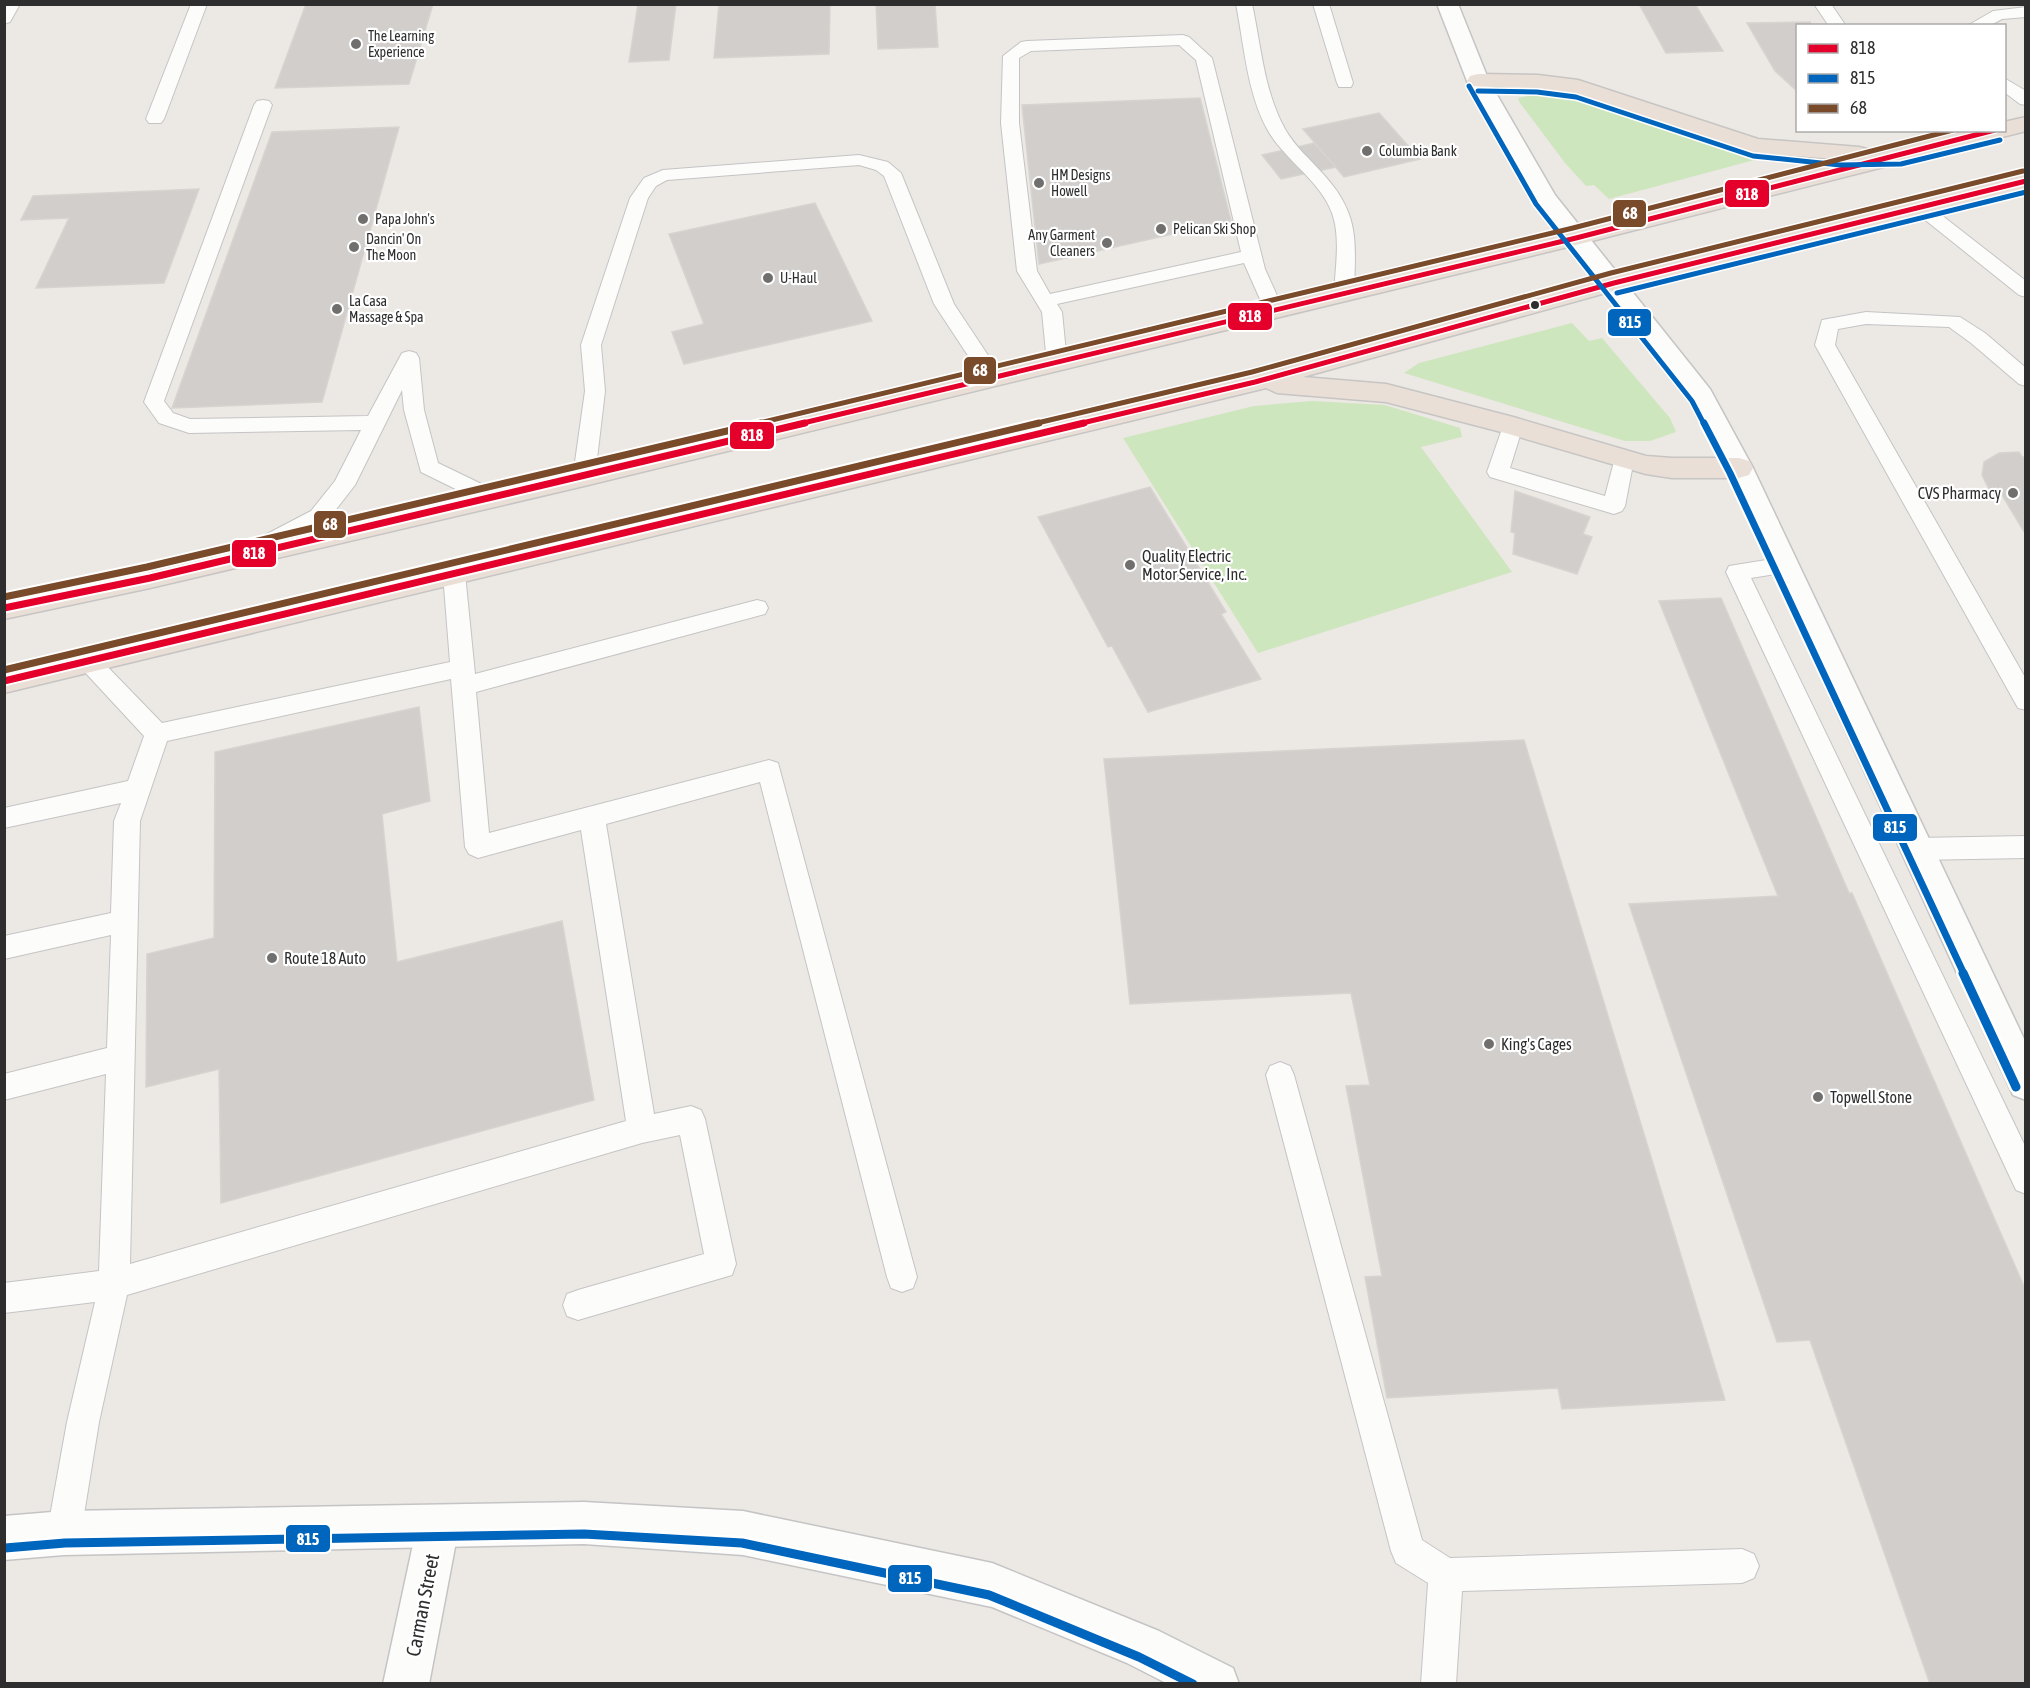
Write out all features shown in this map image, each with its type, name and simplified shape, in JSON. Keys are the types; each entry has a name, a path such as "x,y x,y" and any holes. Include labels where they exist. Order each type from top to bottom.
{"highway":[{"path":"1478,81 1538,82 1578,87 1755,146 1841,155 1900,153"},
{"path":"2006,129 2025,124"},
{"path":"4,608 93,591 243,557 488,496 584,476 1344,295 1576,238 1970,133"},
{"path":"4,681 1255,381 1614,283 2025,181"},
{"path":"1255,381 1386,393 1513,426 1623,459 1671,468 1739,468"}],"street":[{"path":"1447,4 1478,81 1545,198 1701,395 1785,565 2025,1083"},
{"path":"4,1538 64,1533 584,1523 754,1535 992,1585 1143,1647 1216,1683"},
{"name":"Carman Street","path":"406,1683 438,1526"}],"lane":[{"path":"4,19 12,4"},
{"path":"155,119 199,4"},
{"path":"1244,4 1267,108 1276,129 1338,205 1344,227 1344,295"},
{"path":"1321,4 1345,83"},
{"path":"1822,4 1837,24"},
{"path":"1979,24 1999,14 2025,12"},
{"path":"1057,363 1052,312 1027,271 1010,123 1011,56 1027,46 1183,40 1204,58 1255,268 1274,311"},
{"path":"2006,85 2025,100"},
{"path":"263,105 154,402 166,418 189,426 375,423"},
{"path":"584,476 595,391 591,345 639,198 650,182 663,175 859,160 882,166 892,173 944,304 993,378"},
{"path":"1920,207 2025,291"},
{"path":"1045,301 1252,255"},
{"path":"2025,379 1978,338 1953,321 1866,318 1829,324 1825,345 2025,701"},
{"path":"243,557 319,516 344,485 409,358 414,411 429,467 488,496"},
{"path":"1513,426 1498,472 1614,506 1623,459"},
{"path":"1785,565 1737,572 2025,1180"},
{"path":"454,574 478,847 769,770 902,1277"},
{"path":"157,734 463,677 757,608"},
{"path":"89,662 157,734"},
{"path":"64,1533 83,1422 114,1284 127,821 157,734"},
{"path":"4,818 138,789"},
{"path":"592,817 642,1130"},
{"path":"1917,849 2025,847"},
{"path":"4,948 124,921"},
{"path":"4,1087 120,1057"},
{"path":"1280,1075 1408,1551 1446,1575 1742,1566"},
{"path":"4,1298 114,1284 642,1130 691,1119 720,1264 578,1305"},
{"path":"1438,1683 1446,1575"}],"green space":[{"path":"1544,93 1570,93 1604,101 1753,153 1758,159 1609,199 1594,185 1586,186 1565,163 1518,98"},
{"path":"1572,323 1589,341 1602,338 1670,418 1676,432 1650,441 1625,441 1404,373 1419,363"},
{"path":"1312,401 1385,405 1460,428 1462,437 1421,447 1512,572 1258,653 1123,438 1254,406"}],"building":[{"name":"The Learning Experience","path":"306,4 433,4 409,84 275,88"},
{"path":"638,4 676,4 669,60 629,62"},
{"path":"719,4 830,4 829,54 714,58"},
{"path":"876,4 935,4 938,47 878,49"},
{"path":"1639,4 1695,4 1723,51 1666,53"},
{"path":"1810,22 1811,24 1796,24 1796,90 1775,71 1747,23"},
{"path":"1200,98 1231,221 1039,264 1022,105"},
{"name":"Columbia Bank","path":"1379,113 1420,159 1344,177 1303,129"},
{"path":"399,127 322,402 172,408 272,132"},
{"path":"1314,143 1336,167 1281,179 1262,155"},
{"path":"199,189 164,283 36,288 69,218 21,220 33,196"},
{"name":"U-Haul","path":"815,203 872,321 684,364 672,332 704,324 669,234"},
{"name":"CVS Pharmacy","path":"2019,452 2022,457 2026,457 2026,535 1999,490 1990,491 1982,475 1984,462 1999,453"},
{"name":"Quality Electric Motor Service, Inc.","path":"1150,487 1226,612 1221,614 1261,679 1148,712 1112,646 1108,647 1038,517"},
{"path":"1515,491 1590,517 1583,534 1592,537 1577,574 1513,554 1515,533 1511,532"},
{"name":"Topwell Stone","path":"1721,598 2026,1291 2026,1684 1930,1684 1810,1340 1777,1342 1629,904 1778,896 1659,601"},
{"name":"Route 18 Auto","path":"419,707 430,801 382,814 397,962 562,921 594,1100 221,1203 219,1069 146,1087 147,954 214,938 215,752"},
{"name":"King's Cages","path":"1524,740 1725,1400 1562,1409 1558,1388 1387,1398 1365,1277 1382,1276 1346,1086 1370,1085 1351,993 1130,1004 1104,759"}],"transit line":[{"name":"815","path":"1469,86 1536,204 1692,401 1730,473 2016,1087"},
{"name":"815","path":"1478,91 1537,92 1576,97 1753,156 1840,165 1901,164 2000,140"},
{"name":"68","path":"4,597 147,567 582,466 1573,228 1945,132"},
{"name":"818","path":"4,608 150,578 584,476 1576,238 1987,132"},
{"name":"68","path":"4,670 1252,372 1611,273 2023,171"},
{"name":"818","path":"4,681 1255,382 1614,283 2026,181"},
{"name":"815","path":"1617,293 2026,192"},
{"name":"815","path":"5,1548 65,1543 584,1534 742,1543 989,1595 1139,1657 1193,1684"}],"place":[{"name":"The Learning Experience","path":"356,44"},
{"name":"Columbia Bank","path":"1367,151"},
{"name":"HM Designs Howell","path":"1039,183"},
{"name":"Papa John's","path":"363,219"},
{"name":"Pelican Ski Shop","path":"1161,229"},
{"name":"Any Garment Cleaners","path":"1107,243"},
{"name":"Dancin' On The Moon","path":"354,247"},
{"name":"U-Haul","path":"768,278"},
{"name":"La Casa Massage & Spa","path":"337,309"},
{"name":"CVS Pharmacy","path":"2013,493"},
{"name":"Quality Electric Motor Service, Inc.","path":"1130,565"},
{"name":"Route 18 Auto","path":"272,958"},
{"name":"King's Cages","path":"1489,1044"},
{"name":"Topwell Stone","path":"1818,1097"}]}
